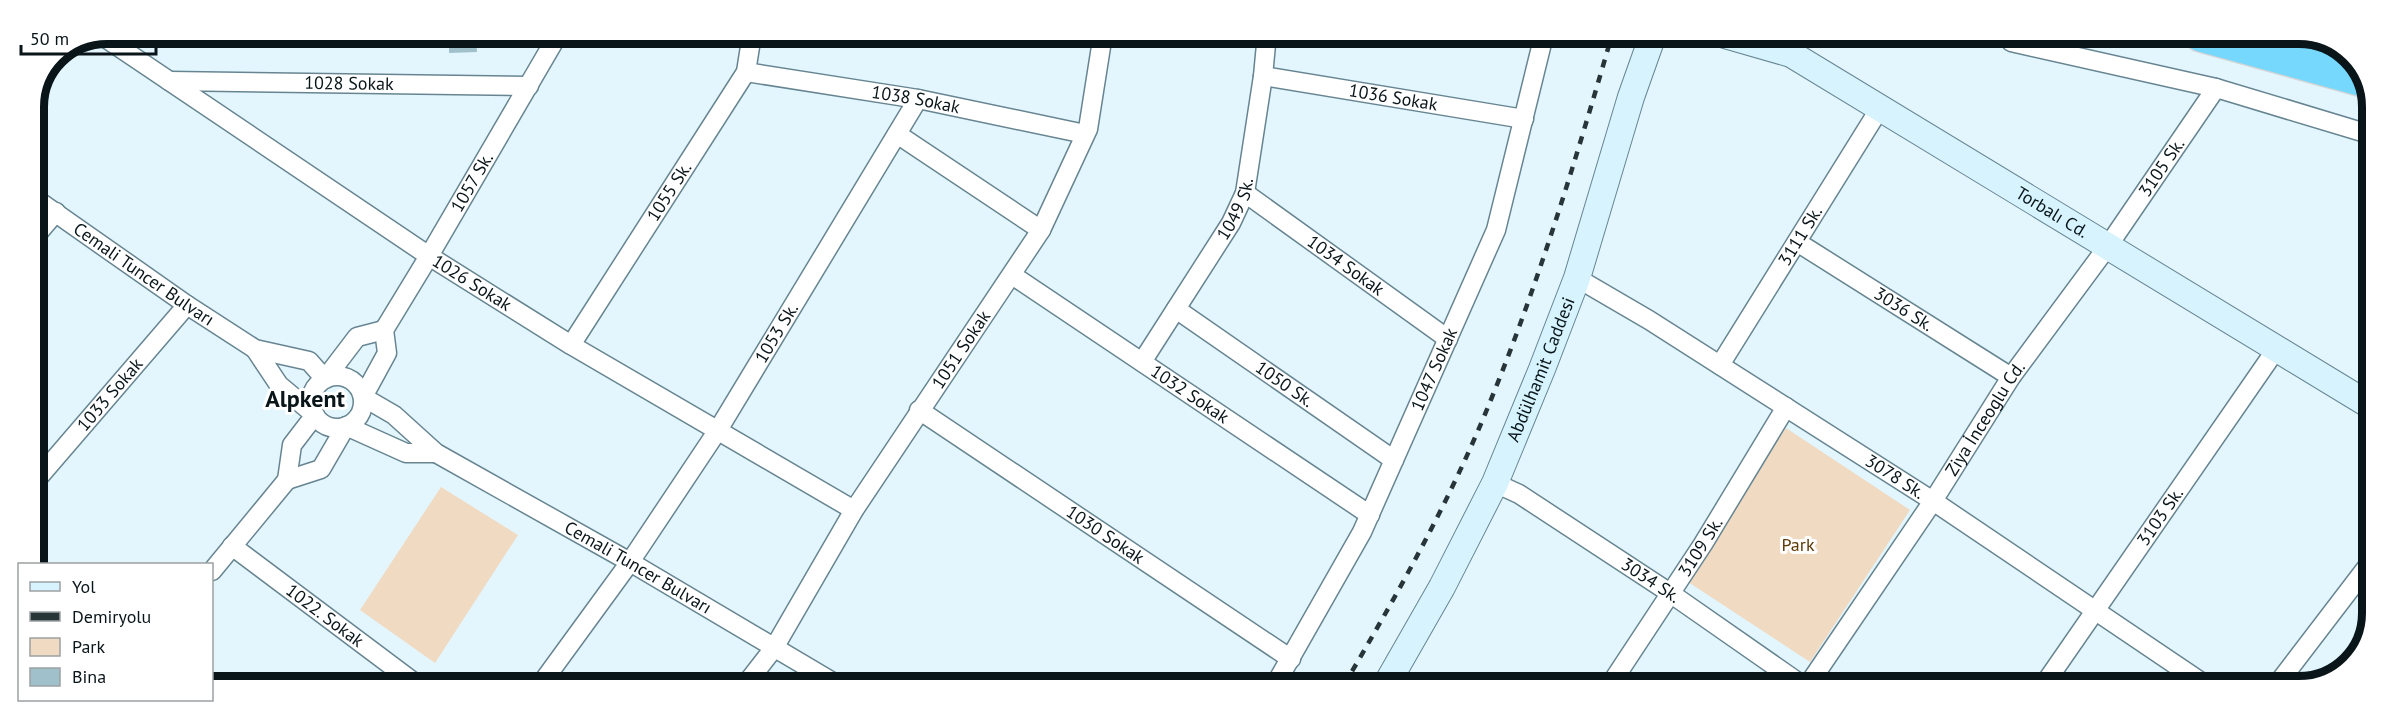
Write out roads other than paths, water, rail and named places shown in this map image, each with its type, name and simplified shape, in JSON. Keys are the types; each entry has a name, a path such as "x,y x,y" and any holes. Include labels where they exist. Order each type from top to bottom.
{"highway":[{"path":"2230,43 2354,78"}],"main road":[{"name":"Abdülhamit Caddesi","path":"1391,676 1442,587 1495,483 1577,278 1628,108 1650,43"},
{"name":"Torbalı Cd.","path":"1753,43 1791,54 2362,400"}],"street":[{"name":"1026 Sokak","path":"113,43 429,256 571,345 854,510"},
{"name":"1057 Sk.","path":"384,330 553,43"},
{"name":"1055 Sk.","path":"571,345 746,72 751,43"},
{"name":"1051 Sokak","path":"752,676 774,648 854,510 1041,230 1085,134 1101,43"},
{"name":"1049 Sk.","path":"1142,362 1231,223 1245,193 1267,43"},
{"name":"1047 Sokak","path":"1281,676 1370,514 1496,230 1542,43"},
{"path":"2015,43 2216,88 2361,132"},
{"name":"1038 Sokak","path":"746,72 918,99 1085,134"},
{"name":"1036 Sokak","path":"1263,76 1524,119"},
{"name":"1028 Sokak","path":"169,81 529,86"},
{"name":"3105 Sk.","path":"2108,246 2216,88"},
{"name":"1053 Sk.","path":"547,676 630,562 718,430 918,99"},
{"name":"3111 Sk.","path":"1720,365 1880,108"},
{"path":"897,134 1041,230"},
{"name":"1034 Sokak","path":"1245,193 1448,339"},
{"name":"Cemali Tuncer Bulvarı","path":"43,204 187,305 255,349"},
{"path":"43,227 56,212"},
{"name":"3036 Sk.","path":"1797,242 2011,377"},
{"name":"Ziya İnceoglu Cd.","path":"1815,676 1933,501 2011,377 2108,246"},
{"name":"1032 Sokak","path":"1012,275 1370,514"},
{"name":"3078 Sk.","path":"1577,278 1720,365 1933,501 2193,676"},
{"name":"1033 Sokak","path":"44,472 187,305"},
{"name":"1050 Sk.","path":"1176,309 1394,460"},
{"path":"287,480 321,469 346,426 360,415 363,397 387,353 384,330 357,337 325,379 318,384 311,398 315,415"},
{"name":"3103 Sk.","path":"2050,676 2277,348"},
{"path":"255,349 309,361 325,379"},
{"path":"255,349 279,385 328,426 346,426 406,453 436,453"},
{"path":"325,379 340,376 348,378 360,389 363,397"},
{"name":"Cemali Tuncer Bulvarı","path":"363,397 394,415 436,453 630,562 822,676"},
{"name":"3109 Sk.","path":"1616,676 1703,544 1786,407"},
{"name":"1030 Sokak","path":"919,410 1291,659"},
{"path":"213,570 287,480 292,445 315,415"},
{"name":"3034 Sk.","path":"1495,483 1519,494 1670,593 1788,676"},
{"name":"1022. Sokak","path":"232,546 405,676"},
{"path":"2284,676 2362,574"}],"railway":[{"path":"1349,676 1422,546 1458,475 1490,402 1541,266 1610,43"}],"district":[{"name":"Alpkent","path":"305,399"}],"park label":[{"name":"Park","path":"1798,545"}]}
